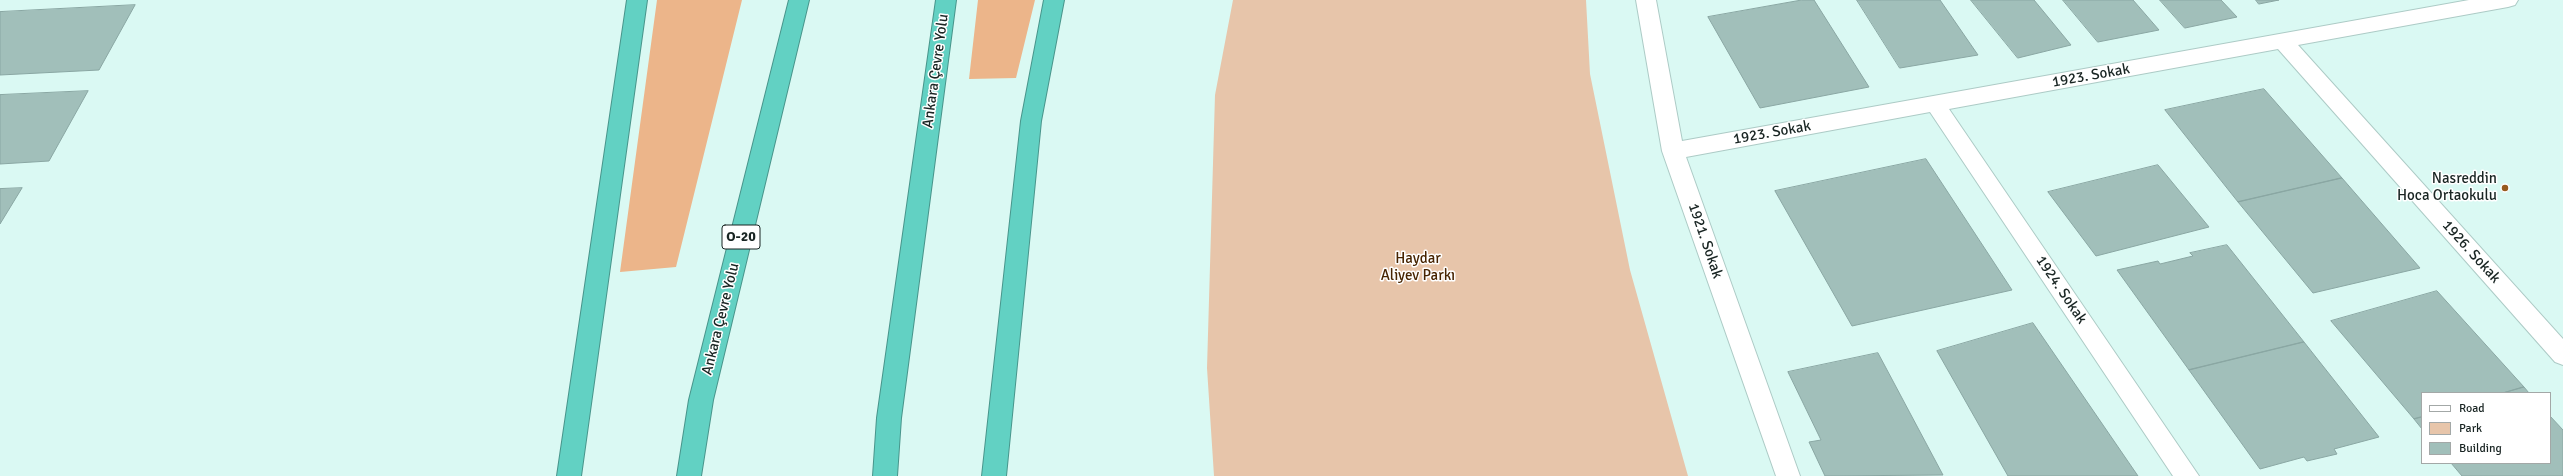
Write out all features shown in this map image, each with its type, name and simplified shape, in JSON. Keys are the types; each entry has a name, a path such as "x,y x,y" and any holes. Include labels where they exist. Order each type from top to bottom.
{"highway":[{"path":"569,476 637,0"},
{"name":"Ankara Çevre Yolu","path":"689,476 701,400 799,0"},
{"name":"Ankara Çevre Yolu","path":"885,476 889,418 946,0"},
{"path":"994,476 1031,121 1054,0"}],"street":[{"name":"1921. Sokak","path":"1646,0 1673,151 1788,476"},
{"name":"1923. Sokak","path":"1673,151 2508,0"},
{"name":"1926. Sokak","path":"2283,41 2563,355"},
{"name":"1924. Sokak","path":"1935,104 2187,476"}],"green space":[{"name":"Haydar Aliyev Parkı","path":"1233,0 1586,0 1590,74 1630,270 1688,476 1214,476 1207,368 1215,95"}],"shaded area":[{"path":"657,0 742,0 676,267 620,272"},
{"path":"978,0 1035,0 1016,78 969,79"}],"building":[{"path":"1802,0 1814,0 1869,87 1760,108 1708,17"},
{"path":"1857,0 1940,0 1978,55 1900,68"},
{"path":"1971,0 2034,0 2071,45 2018,58"},
{"path":"2063,0 2133,0 2159,30 2098,42"},
{"path":"2160,0 2221,0 2237,17 2185,28"},
{"path":"2256,0 2279,0 2259,4"},
{"path":"135,5 99,70 0,75 0,12"},
{"path":"2264,89 2342,178 2238,202 2165,110"},
{"path":"88,91 49,161 0,164 0,95"},
{"path":"1926,159 2012,290 1852,326 1775,191"},
{"path":"2158,165 2209,227 2096,256 2048,192"},
{"path":"2342,178 2420,268 2313,293 2238,202"},
{"path":"22,188 0,224 0,189"},
{"path":"2227,245 2304,342 2189,370 2117,270 2158,261 2160,264 2193,256 2190,253"},
{"path":"2437,291 2524,387 2506,392 2421,392 2421,417 2414,419 2331,321"},
{"path":"2033,323 2138,476 2008,476 1937,351"},
{"path":"2304,342 2379,437 2334,449 2337,454 2307,461 2304,457 2260,469 2189,370"},
{"path":"1878,353 1943,475 1825,476 1809,442 1821,440 1788,372"},
{"path":"2524,387 2528,392 2506,392"},
{"path":"2421,417 2421,428 2414,419"},
{"path":"2551,417 2563,430 2563,476 2462,476 2452,464 2551,464"}],"place":[{"name":"Nasreddin Hoca Ortaokulu","path":"2505,188"}]}
